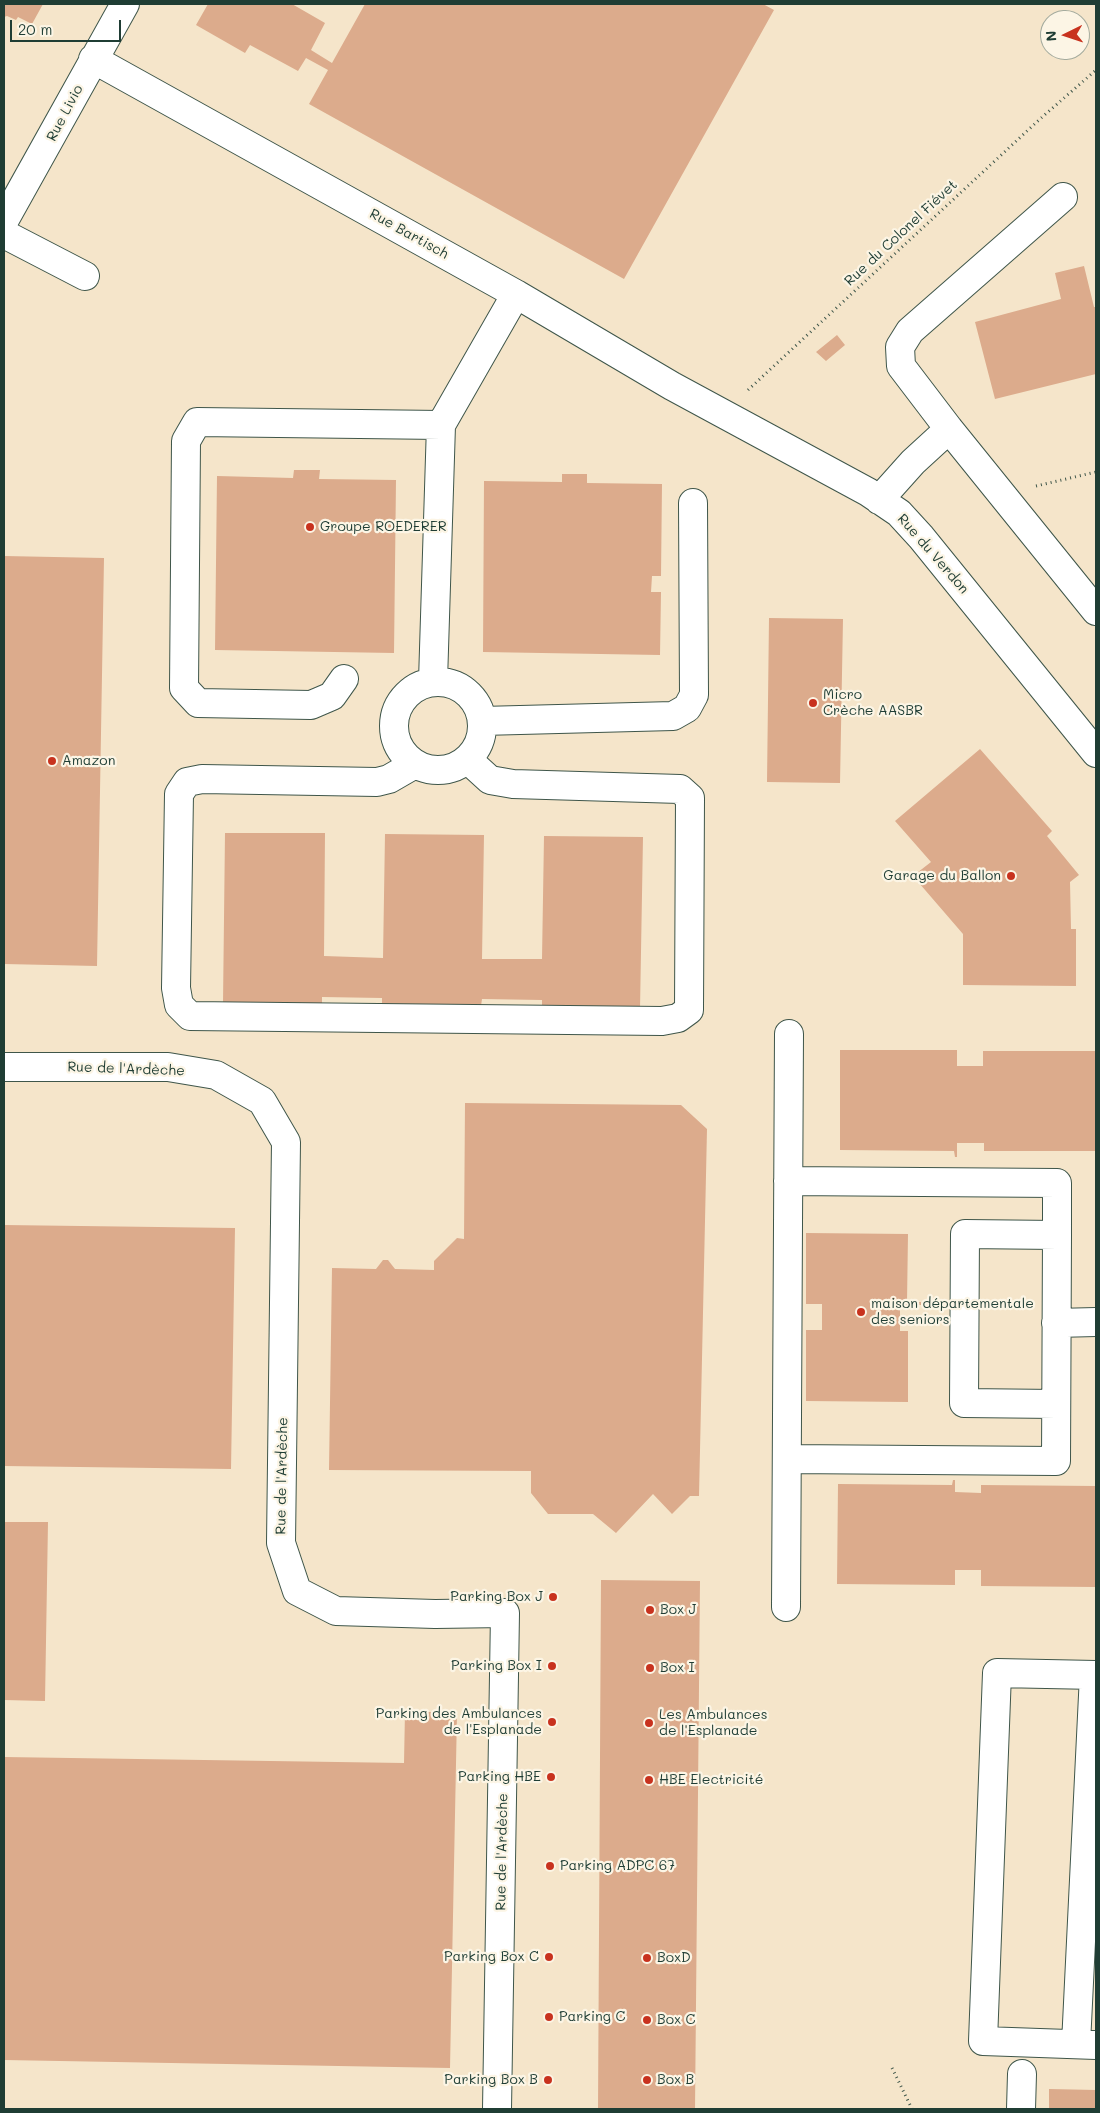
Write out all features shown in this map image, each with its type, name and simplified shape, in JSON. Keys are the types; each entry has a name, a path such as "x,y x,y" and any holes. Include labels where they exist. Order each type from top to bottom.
{"street":[{"name":"Rue Livio","path":"4,221 124,4"},
{"name":"Rue Bartisch","path":"93,59 516,294 722,414"},
{"path":"1063,198 910,331 900,347 901,366 949,429 1096,611"},
{"path":"4,234 85,276"},
{"path":"433,681 441,425 516,294"},
{"name":"Rue du Verdon","path":"722,414 879,500 899,513 921,537 1096,753"},
{"path":"344,679 332,696 311,704 198,703 184,688 186,441 197,422 441,425"},
{"path":"879,500 913,462 949,429"},
{"path":"482,721 673,716 687,708 694,695 693,503"},
{"path":"433,681 452,683 468,693 478,708 482,721 478,744 467,759 451,768 433,770 415,764 401,752 394,734 394,716 402,699 416,686 433,681"},
{"path":"415,764 389,779 377,782 202,779 187,782 179,794 176,988 179,1005 190,1016 662,1021 678,1018 689,1010 690,798 680,789 513,784 490,780 467,759"},
{"path":"786,1607 789,1034"},
{"name":"Rue de l'Ardèche","path":"4,1067 168,1068 216,1075 262,1101 286,1142 281,1543 297,1591 336,1611 435,1614 505,1613 497,2109"},
{"path":"787,1459 1056,1461 1057,1235 1057,1183 788,1182"},
{"path":"1056,1404 964,1403 965,1234 1057,1235"},
{"path":"1056,1323 1096,1322"},
{"path":"997,1673 1095,1675 1086,2045 983,2042 997,1673"},
{"path":"1021,2109 1022,2074"}],"path":[{"name":"Rue du Colonel Fiévet","path":"722,414 1040,119 1096,70"},
{"path":"1001,494 1096,472"},
{"path":"892,2068 912,2109"}],"building":[{"path":"4,4 43,4 32,24 18,17 16,20 7,16 4,17"},
{"path":"208,4 292,4 325,23 311,50 332,63 365,4 763,4 774,10 624,279 309,104 328,70 306,58 298,71 250,45 245,53 196,25"},
{"path":"1084,266 1094,307 1096,307 1096,374 995,399 975,322 1061,299 1055,273"},
{"path":"837,335 845,345 826,361 816,352"},
{"path":"294,470 320,470 319,479 396,480 394,653 215,650 217,476 293,478"},
{"path":"562,474 587,474 587,483 662,484 661,576 652,576 651,592 661,592 660,655 483,652 484,481 562,482"},
{"name":"Amazon","path":"4,556 104,558 97,966 4,964"},
{"path":"769,618 843,619 840,783 767,782"},
{"path":"980,749 1052,831 1047,836 1079,875 1070,882 1071,929 1076,929 1076,986 963,985 963,934 913,876 931,862 895,821"},
{"path":"225,833 325,833 324,956 383,958 385,834 484,835 482,959 542,959 544,836 643,837 640,1009 542,1008 542,1000 482,999 481,1006 382,1006 382,998 322,997 322,1005 223,1003"},
{"path":"840,1050 957,1050 957,1066 983,1066 983,1051 1096,1051 1096,1151 984,1151 984,1143 957,1143 957,1157 955,1157 954,1151 840,1150"},
{"path":"465,1103 681,1105 707,1129 699,1496 690,1496 672,1514 653,1494 616,1533 593,1514 548,1514 531,1493 531,1471 329,1470 332,1268 376,1269 383,1260 388,1260 395,1269 434,1270 434,1261 457,1238 464,1239"},
{"path":"4,1225 235,1228 231,1469 4,1466"},
{"name":"maison départementale des seniors","path":"806,1233 908,1234 907,1302 921,1302 921,1305 900,1305 900,1331 908,1331 908,1402 806,1401 806,1330 822,1330 822,1304 806,1304"},
{"path":"953,1480 955,1480 955,1492 981,1493 981,1485 1096,1486 1096,1587 981,1586 981,1570 955,1570 955,1585 837,1584 838,1484 952,1485"},
{"path":"4,1522 48,1522 45,1701 4,1700"},
{"path":"601,1580 700,1581 695,2109 598,2109"},
{"path":"405,1711 457,1713 450,2068 4,2060 4,1757 404,1763"},
{"path":"1049,2089 1096,2090 1096,2109 1049,2109"}],"place":[{"name":"Groupe ROEDERER","path":"310,527"},
{"name":"Micro Crèche AASBR","path":"813,703"},
{"name":"Amazon","path":"52,761"},
{"name":"Garage du Ballon","path":"1011,876"},
{"name":"maison départementale des seniors","path":"861,1312"},
{"name":"Parking Box J","path":"553,1597"},
{"name":"Box J","path":"650,1610"},
{"name":"Parking Box I","path":"552,1666"},
{"name":"Box I","path":"650,1668"},
{"name":"Parking des Ambulances de l'Esplanade","path":"552,1722"},
{"name":"Les Ambulances de l'Esplanade","path":"649,1723"},
{"name":"Parking HBE","path":"551,1777"},
{"name":"HBE Electricité","path":"649,1780"},
{"name":"Parking ADPC 67","path":"550,1866"},
{"name":"Parking Box C","path":"549,1957"},
{"name":"BoxD","path":"647,1958"},
{"name":"Parking C","path":"549,2017"},
{"name":"Box C","path":"647,2020"},
{"name":"Parking Box B","path":"548,2080"},
{"name":"Box B","path":"647,2080"}]}
